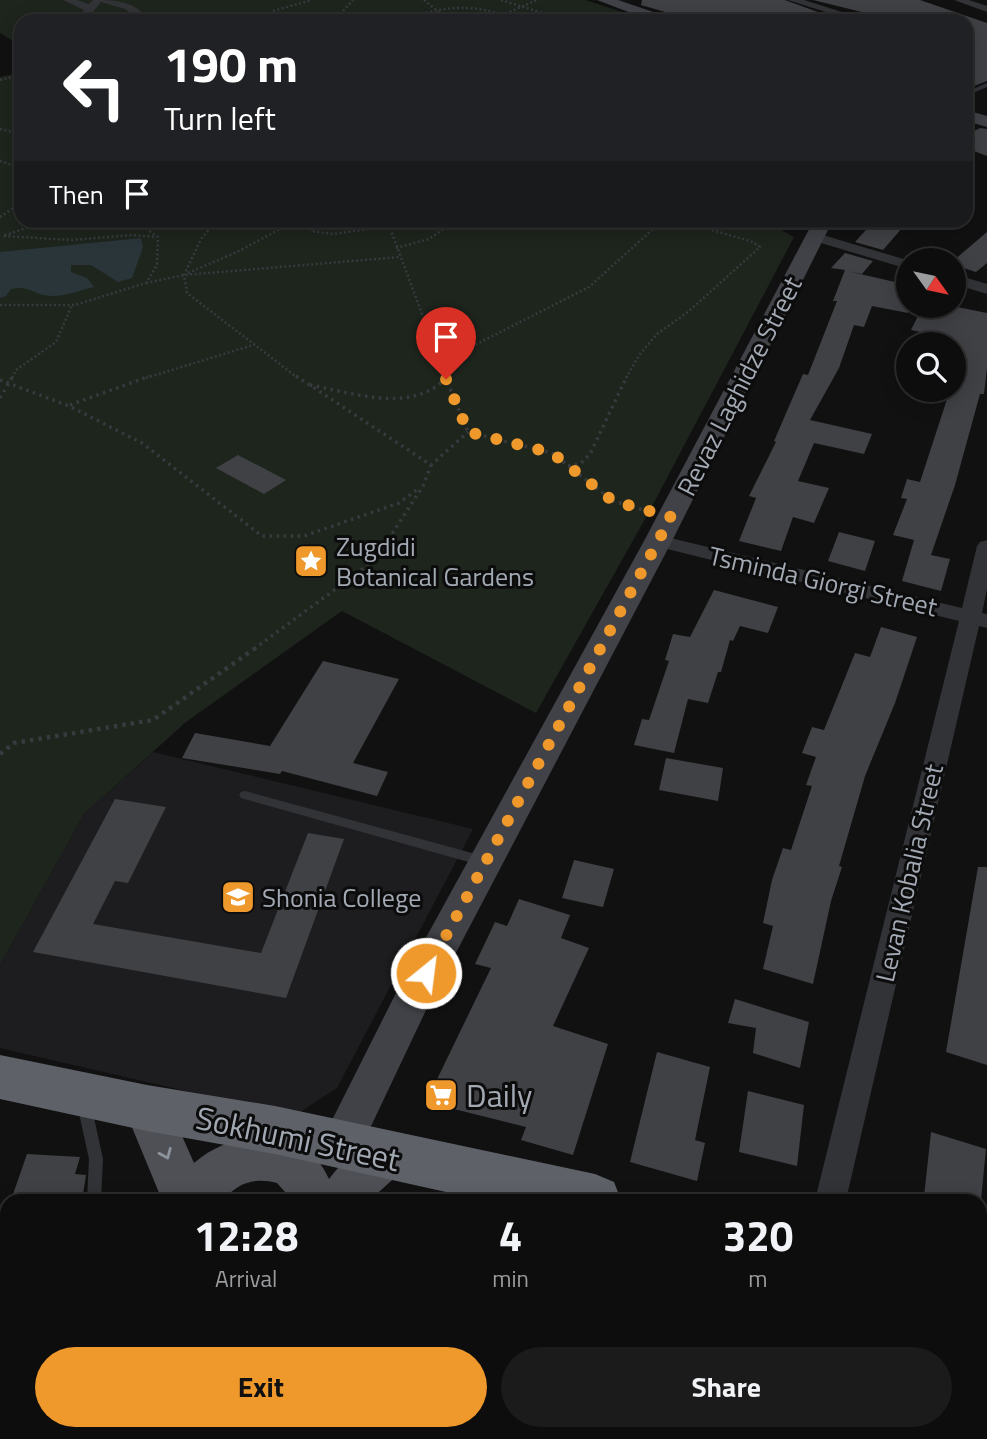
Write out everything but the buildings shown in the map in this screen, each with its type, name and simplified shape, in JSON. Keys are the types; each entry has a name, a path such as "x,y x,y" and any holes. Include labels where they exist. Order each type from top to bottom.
{"highway":[{"name":"Sokhumi Street","path":"0,1077 147,1108 275,1130 566,1194"}],"main road":[{"path":"147,1108 183,1194"},
{"path":"202,1194 215,1175 275,1130"},
{"path":"323,1194 362,1151"},
{"path":"346,1194 356,1181 362,1151"},
{"path":"236,1161 259,1156 281,1160 299,1172 310,1194"}],"street":[{"path":"68,0 94,4"},
{"path":"104,0 129,7 138,14"},
{"path":"604,0 645,14"},
{"path":"793,0 841,14"},
{"path":"958,0 987,9"},
{"name":"Revaz Laghidze Street","path":"362,1151 414,995 665,529 815,228"},
{"path":"821,228 896,260"},
{"path":"966,283 987,289"},
{"name":"Tsminda Giorgi Street","path":"665,529 978,618"},
{"name":"Levan Kobalia Street","path":"833,1194 978,618 987,546"}],"lane":[{"path":"245,795 486,862"},
{"path":"82,1094 96,1159 94,1194"}],"path":[{"path":"255,14 312,0"},
{"path":"340,14 353,0"},
{"path":"424,0 442,14"},
{"path":"501,0 548,14"},
{"path":"505,14 537,0"},
{"path":"419,14 437,10 470,9 498,14"},
{"path":"264,13 272,14"},
{"path":"0,161 12,164"},
{"path":"1,236 25,228"},
{"path":"144,228 158,237"},
{"path":"210,228 201,239 184,275 187,293 306,384 355,413 431,466"},
{"path":"184,275 237,252 282,228"},
{"path":"310,228 311,231 333,234 374,228"},
{"path":"390,228 468,432"},
{"path":"396,248 419,244 439,236 448,228"},
{"path":"306,384 388,400 425,393 446,379 465,350 589,287 654,228"},
{"path":"568,466 580,464 590,454 615,396 640,354 657,334 688,312 760,247 752,242 705,228"},
{"path":"1,236 40,240 95,239 139,234 158,237"},
{"path":"146,283 157,265 158,237"},
{"path":"0,305 72,305 146,283 184,275 400,257"},
{"path":"0,398 16,370 56,342 72,305"},
{"path":"69,405 173,368 253,345"},
{"path":"0,380 9,381 69,405 142,443 262,536 304,536 400,503 423,486"},
{"path":"0,386 9,381"},
{"path":"468,432 552,453 613,501 665,529"},
{"path":"0,754 14,743 153,720 186,699 375,560 423,486 431,466 468,432"}],"shaded area":[{"path":"0,0 585,0 628,14 14,14 14,42 0,33"},
{"name":"Zugdidi Botanical Gardens","path":"14,74 14,228 774,228 794,237 649,512 536,713 342,611 186,722 84,814 0,965 0,77"},
{"path":"141,238 143,247 132,278 118,282 91,265 71,265 71,272 87,278 94,287 56,296 17,288 11,289 6,296 0,298 0,252"},
{"name":"Shonia College","path":"153,752 473,829 337,1088 294,1116 0,1048 0,965 84,814"}],"place":[{"name":"Zugdidi Botanical Gardens","path":"311,561"},
{"name":"Shonia College","path":"238,897"},
{"name":"Daily","path":"441,1095"}],"route":[{"path":"426,973 671,517 613,501 552,453 468,432 446,379"}]}
